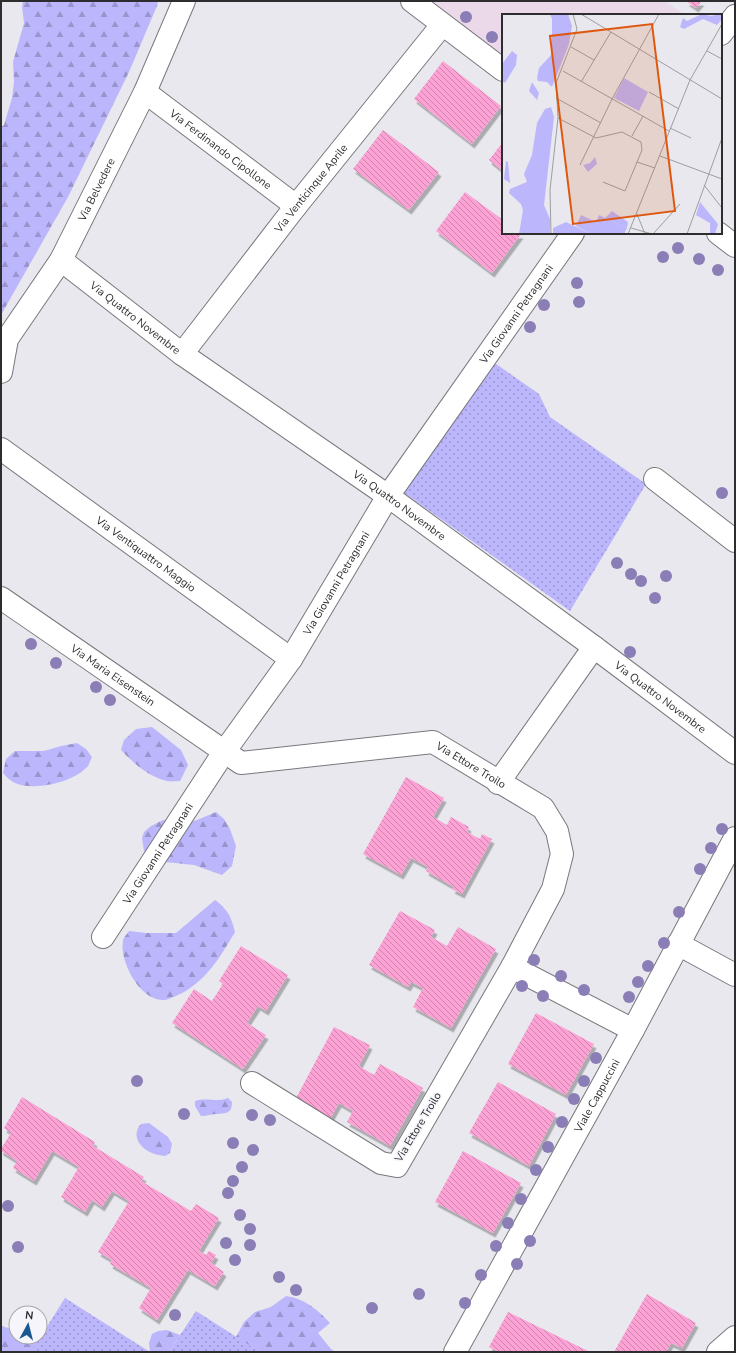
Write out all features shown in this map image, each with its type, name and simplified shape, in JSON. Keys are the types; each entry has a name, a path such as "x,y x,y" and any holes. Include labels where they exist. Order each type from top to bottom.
{"street":[{"name":"Via Belvedere","path":"1,372 6,339 61,260 145,92 184,1"},
{"path":"412,1 502,69"},
{"path":"722,33 735,16"},
{"name":"Via Venticinque Aprile","path":"182,354 296,206 442,25"},
{"name":"Via Ferdinando Cipollone","path":"145,92 296,206"},
{"name":"Via Giovanni Petragnani","path":"103,937 224,752 291,659 388,496 573,234"},
{"path":"719,234 735,246"},
{"name":"Via Quattro Novembre","path":"61,260 182,354 388,496 594,647 735,753"},
{"name":"Via Ventiquattro Maggio","path":"1,449 291,659"},
{"path":"655,479 735,541"},
{"name":"Via Maria Eisenstein","path":"1,598 224,752"},
{"path":"498,782 594,647"},
{"name":"Via Ettore Troilo","path":"224,752 241,763 433,742 543,808 557,831 562,854 553,889 512,967 397,1166 381,1163 252,1084"},
{"name":"Viale Cappuccini","path":"460,1348 633,1030 735,838"},
{"path":"678,944 735,975"},
{"path":"512,967 633,1030"},
{"path":"718,1352 735,1337"}],"shaded area":[{"path":"433,1 665,1 684,14 502,14 502,57"}],"green space":[{"path":"23,1 158,1 129,72 68,197 1,315 1,127 4,125 12,98 14,82 13,62 24,23 22,7"},
{"path":"492,361 539,394 550,417 646,484 570,611 403,492"},
{"path":"152,727 181,750 188,765 180,781 160,779 148,773 121,750 124,740 136,729"},
{"path":"77,743 86,749 92,757 87,767 71,778 52,784 32,786 15,783 3,773 6,759 15,751 44,751"},
{"path":"216,812 224,819 230,829 236,846 232,866 222,875 194,865 156,861 144,851 142,838 144,832 151,826 163,820 188,822"},
{"path":"215,900 228,914 235,932 217,961 195,984 176,996 164,1000 155,999 147,995 133,979 124,959 123,940 125,936 129,931 146,933 176,933"},
{"path":"228,1098 232,1102 232,1106 230,1111 226,1113 201,1116 195,1106 195,1101 220,1100"},
{"path":"149,1123 168,1137 172,1144 170,1153 165,1156 147,1151 138,1141 138,1128 141,1124"},
{"path":"286,1296 299,1299 310,1305 330,1323 318,1333 335,1352 260,1352 236,1337 244,1322 255,1312 271,1307"},
{"path":"65,1298 150,1352 31,1352 35,1345 48,1345 48,1325"},
{"path":"196,1311 260,1352 169,1352"},
{"path":"1,1326 8,1328 8,1345 48,1345 48,1342 66,1352 1,1352"},
{"path":"167,1330 180,1335 169,1352 150,1352 149,1343 152,1334 158,1331"}],"building":[{"path":"686,1 702,1 696,8"},
{"path":"443,61 501,106 472,144 414,99"},
{"path":"383,130 439,172 409,210 353,169"},
{"path":"502,143 502,170 489,160"},
{"path":"465,192 502,219 502,234 521,234 492,273 436,231"},
{"path":"406,777 444,798 433,817 447,825 451,817 469,827 467,832 480,839 482,834 492,839 462,894 452,889 454,887 426,871 428,867 411,858 401,875 363,854"},
{"path":"400,911 435,930 431,937 447,946 458,927 496,949 451,1028 413,1007 423,988 411,982 408,987 369,965"},
{"path":"241,946 288,975 266,1011 258,1006 247,1023 266,1035 243,1069 172,1023 194,989 212,1001 223,984 219,981"},
{"path":"536,1013 594,1044 566,1095 508,1064"},
{"path":"334,1027 370,1045 359,1066 374,1075 380,1064 423,1088 390,1146 347,1122 353,1111 339,1103 330,1119 295,1100"},
{"path":"498,1082 556,1114 529,1166 469,1133"},
{"path":"22,1097 95,1142 93,1146 144,1177 141,1181 191,1211 196,1204 219,1218 199,1251 206,1255 209,1251 216,1255 211,1263 224,1272 215,1286 188,1270 157,1320 139,1308 151,1288 110,1264 112,1260 98,1252 129,1201 112,1191 102,1207 92,1200 85,1212 61,1197 79,1167 52,1151 34,1181 13,1168 17,1161 1,1151 11,1133 4,1128"},
{"path":"463,1151 521,1183 493,1233 435,1202"},
{"path":"647,1294 696,1323 682,1348 671,1343 666,1352 614,1352"},
{"path":"508,1312 590,1352 499,1352 489,1347"}]}
